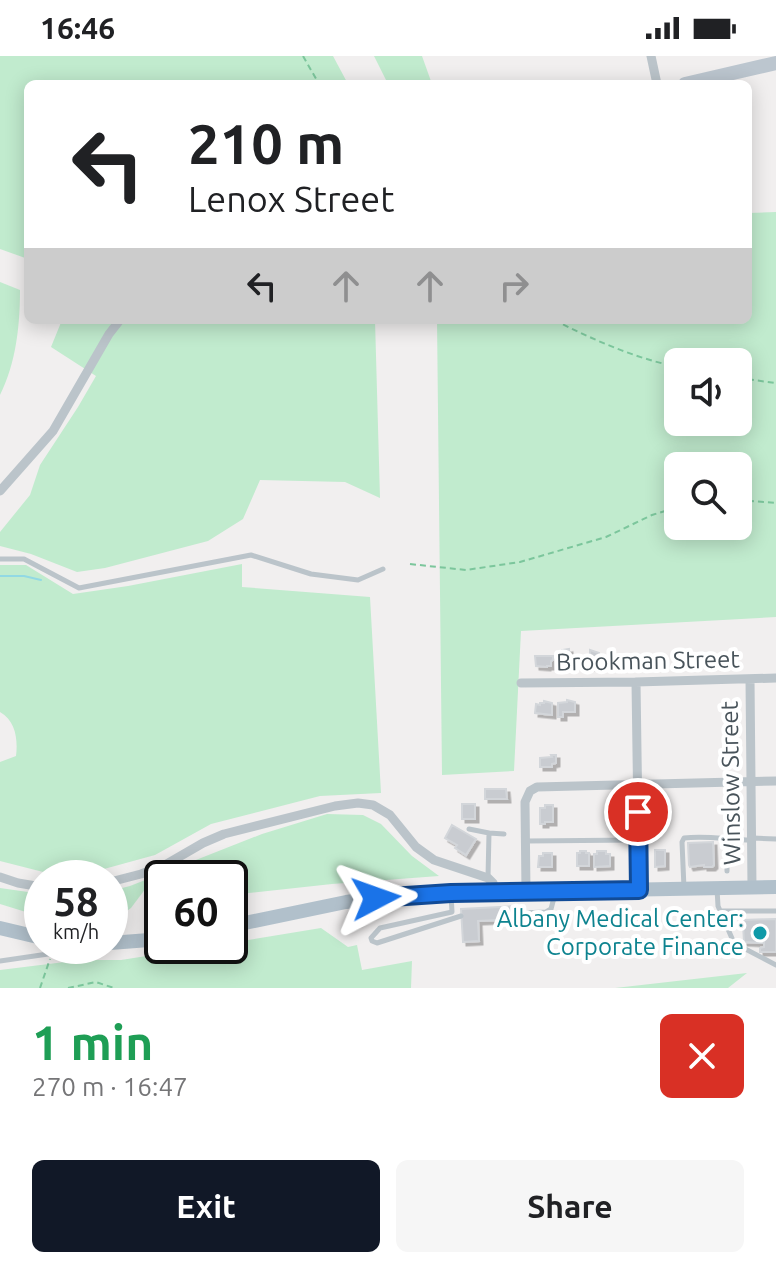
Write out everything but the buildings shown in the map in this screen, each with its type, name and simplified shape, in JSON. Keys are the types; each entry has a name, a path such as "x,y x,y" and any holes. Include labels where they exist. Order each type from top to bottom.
{"main road":[{"path":"248,922 346,902 451,893 776,887"},
{"path":"0,928 24,934"}],"street":[{"path":"651,56 656,80"},
{"path":"703,80 776,63"},
{"path":"0,491 53,431 117,324"},
{"name":"Brookman Street","path":"521,683 776,678"},
{"name":"Winslow Street","path":"750,679 752,887"},
{"path":"636,682 639,890"},
{"path":"526,892 526,798 530,791 539,786 776,781"},
{"path":"128,877 157,868 224,834 358,803 373,805 390,815 416,847 434,860 488,878 496,892"},
{"path":"0,877 24,884"}],"lane":[{"path":"0,559 24,559 79,588 251,555 311,574 358,580 383,569"},
{"path":"469,829 504,834"},
{"path":"488,878 489,833"},
{"path":"684,889 684,839 776,839"},
{"path":"526,841 638,840"},
{"path":"727,840 727,871"},
{"path":"717,888 718,906 734,943 776,965"},
{"path":"520,913 551,909 555,891"},
{"path":"451,893 452,912 380,928 374,933 372,941 377,943 461,916"},
{"path":"720,911 776,911"},
{"path":"0,961 24,957"}],"path":[{"path":"303,56 317,80"},
{"path":"563,324 614,348 664,364"},
{"path":"752,380 776,383"},
{"path":"752,501 776,503"},
{"path":"410,564 466,570 520,562 606,537 664,511"},
{"path":"40,988 49,964"},
{"path":"68,988 96,982 114,988"}],"green space":[{"path":"0,56 333,56 346,80 24,80 24,258 0,249"},
{"path":"374,56 422,56 431,80 386,80"},
{"path":"776,212 776,617 521,631 514,771 442,775 437,324 752,324 752,213"},
{"path":"0,282 20,290 16,344 0,395"},
{"path":"60,324 375,324 380,498 345,482 260,480 243,519 208,541 105,568 77,572 0,546 0,532 30,495 40,465 96,376 51,347"},
{"path":"242,564 242,587 370,597 381,793 320,796 211,824 155,855 128,862 128,860 24,860 24,867 0,861 0,762 16,756 17,744 10,720 0,712 0,565 26,565 73,594"},
{"path":"327,814 363,815 381,824 412,856 439,876 248,893 248,860 196,860 262,834"},
{"path":"144,880 144,891 128,910 128,886"},
{"path":"0,888 24,891 24,911 0,904"},
{"path":"321,928 348,947 357,945 362,970 412,961 411,988 0,988 0,970 49,964 128,964 128,959 144,956 144,964 248,964 248,940"},
{"path":"747,973 728,988 615,988"}],"waterway":[{"path":"0,576 41,580"}],"place":[{"name":"Albany Medical Center: Corporate Finance","path":"760,933"}],"route":[{"path":"376,898 451,893 639,890 638,812"}]}
